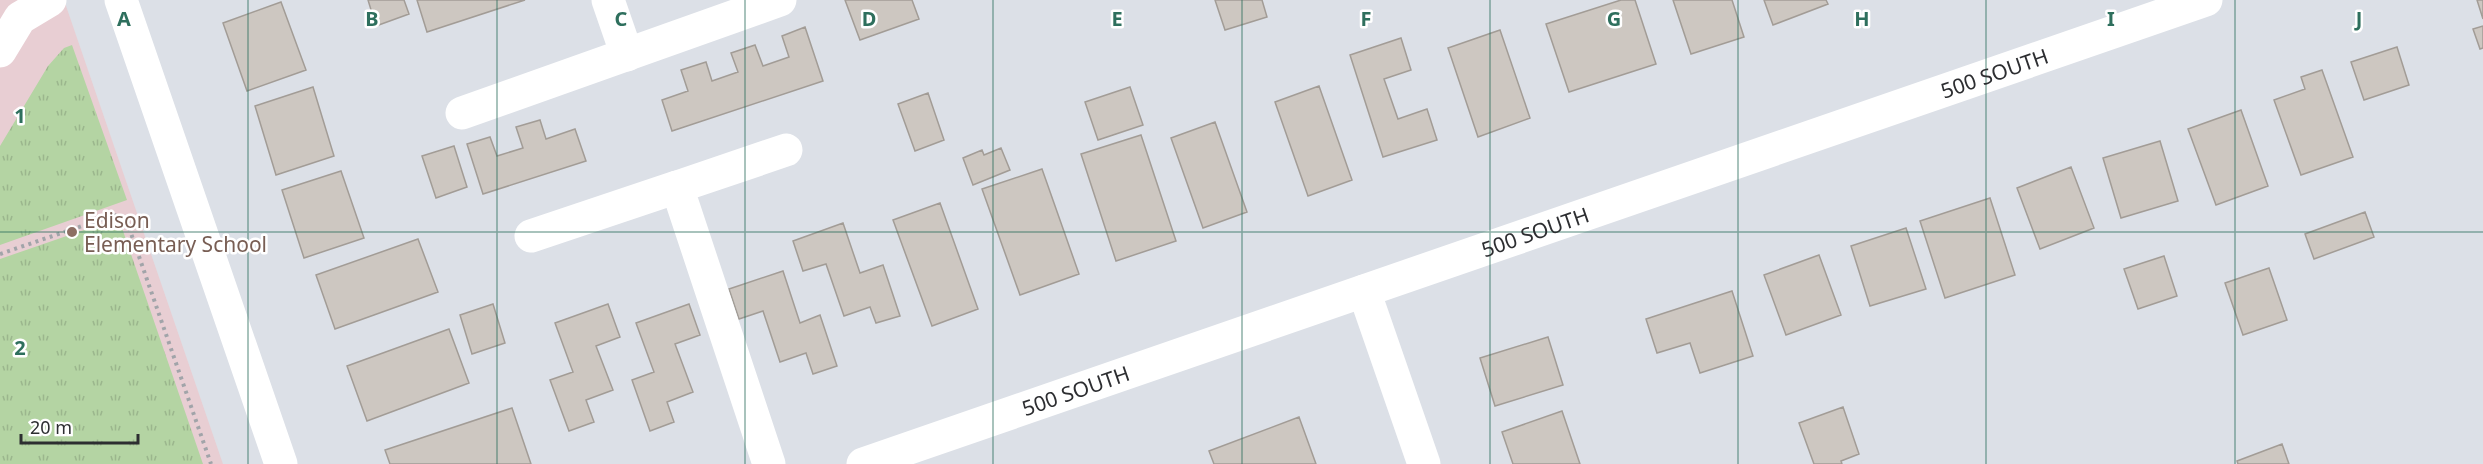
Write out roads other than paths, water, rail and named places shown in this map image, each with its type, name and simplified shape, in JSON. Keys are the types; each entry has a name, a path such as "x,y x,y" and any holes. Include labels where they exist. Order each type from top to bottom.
{"street":[{"path":"0,51 20,18 50,0"},
{"path":"121,0 281,464"},
{"path":"608,0 627,55"},
{"path":"462,113 780,0"},
{"name":"500 SOUTH","path":"863,464 914,456 1364,291 2206,0"},
{"path":"531,236 786,150"},
{"path":"677,187 770,464"},
{"path":"1364,291 1424,464"}],"place":[{"name":"Edison Elementary School","path":"72,232"}]}
